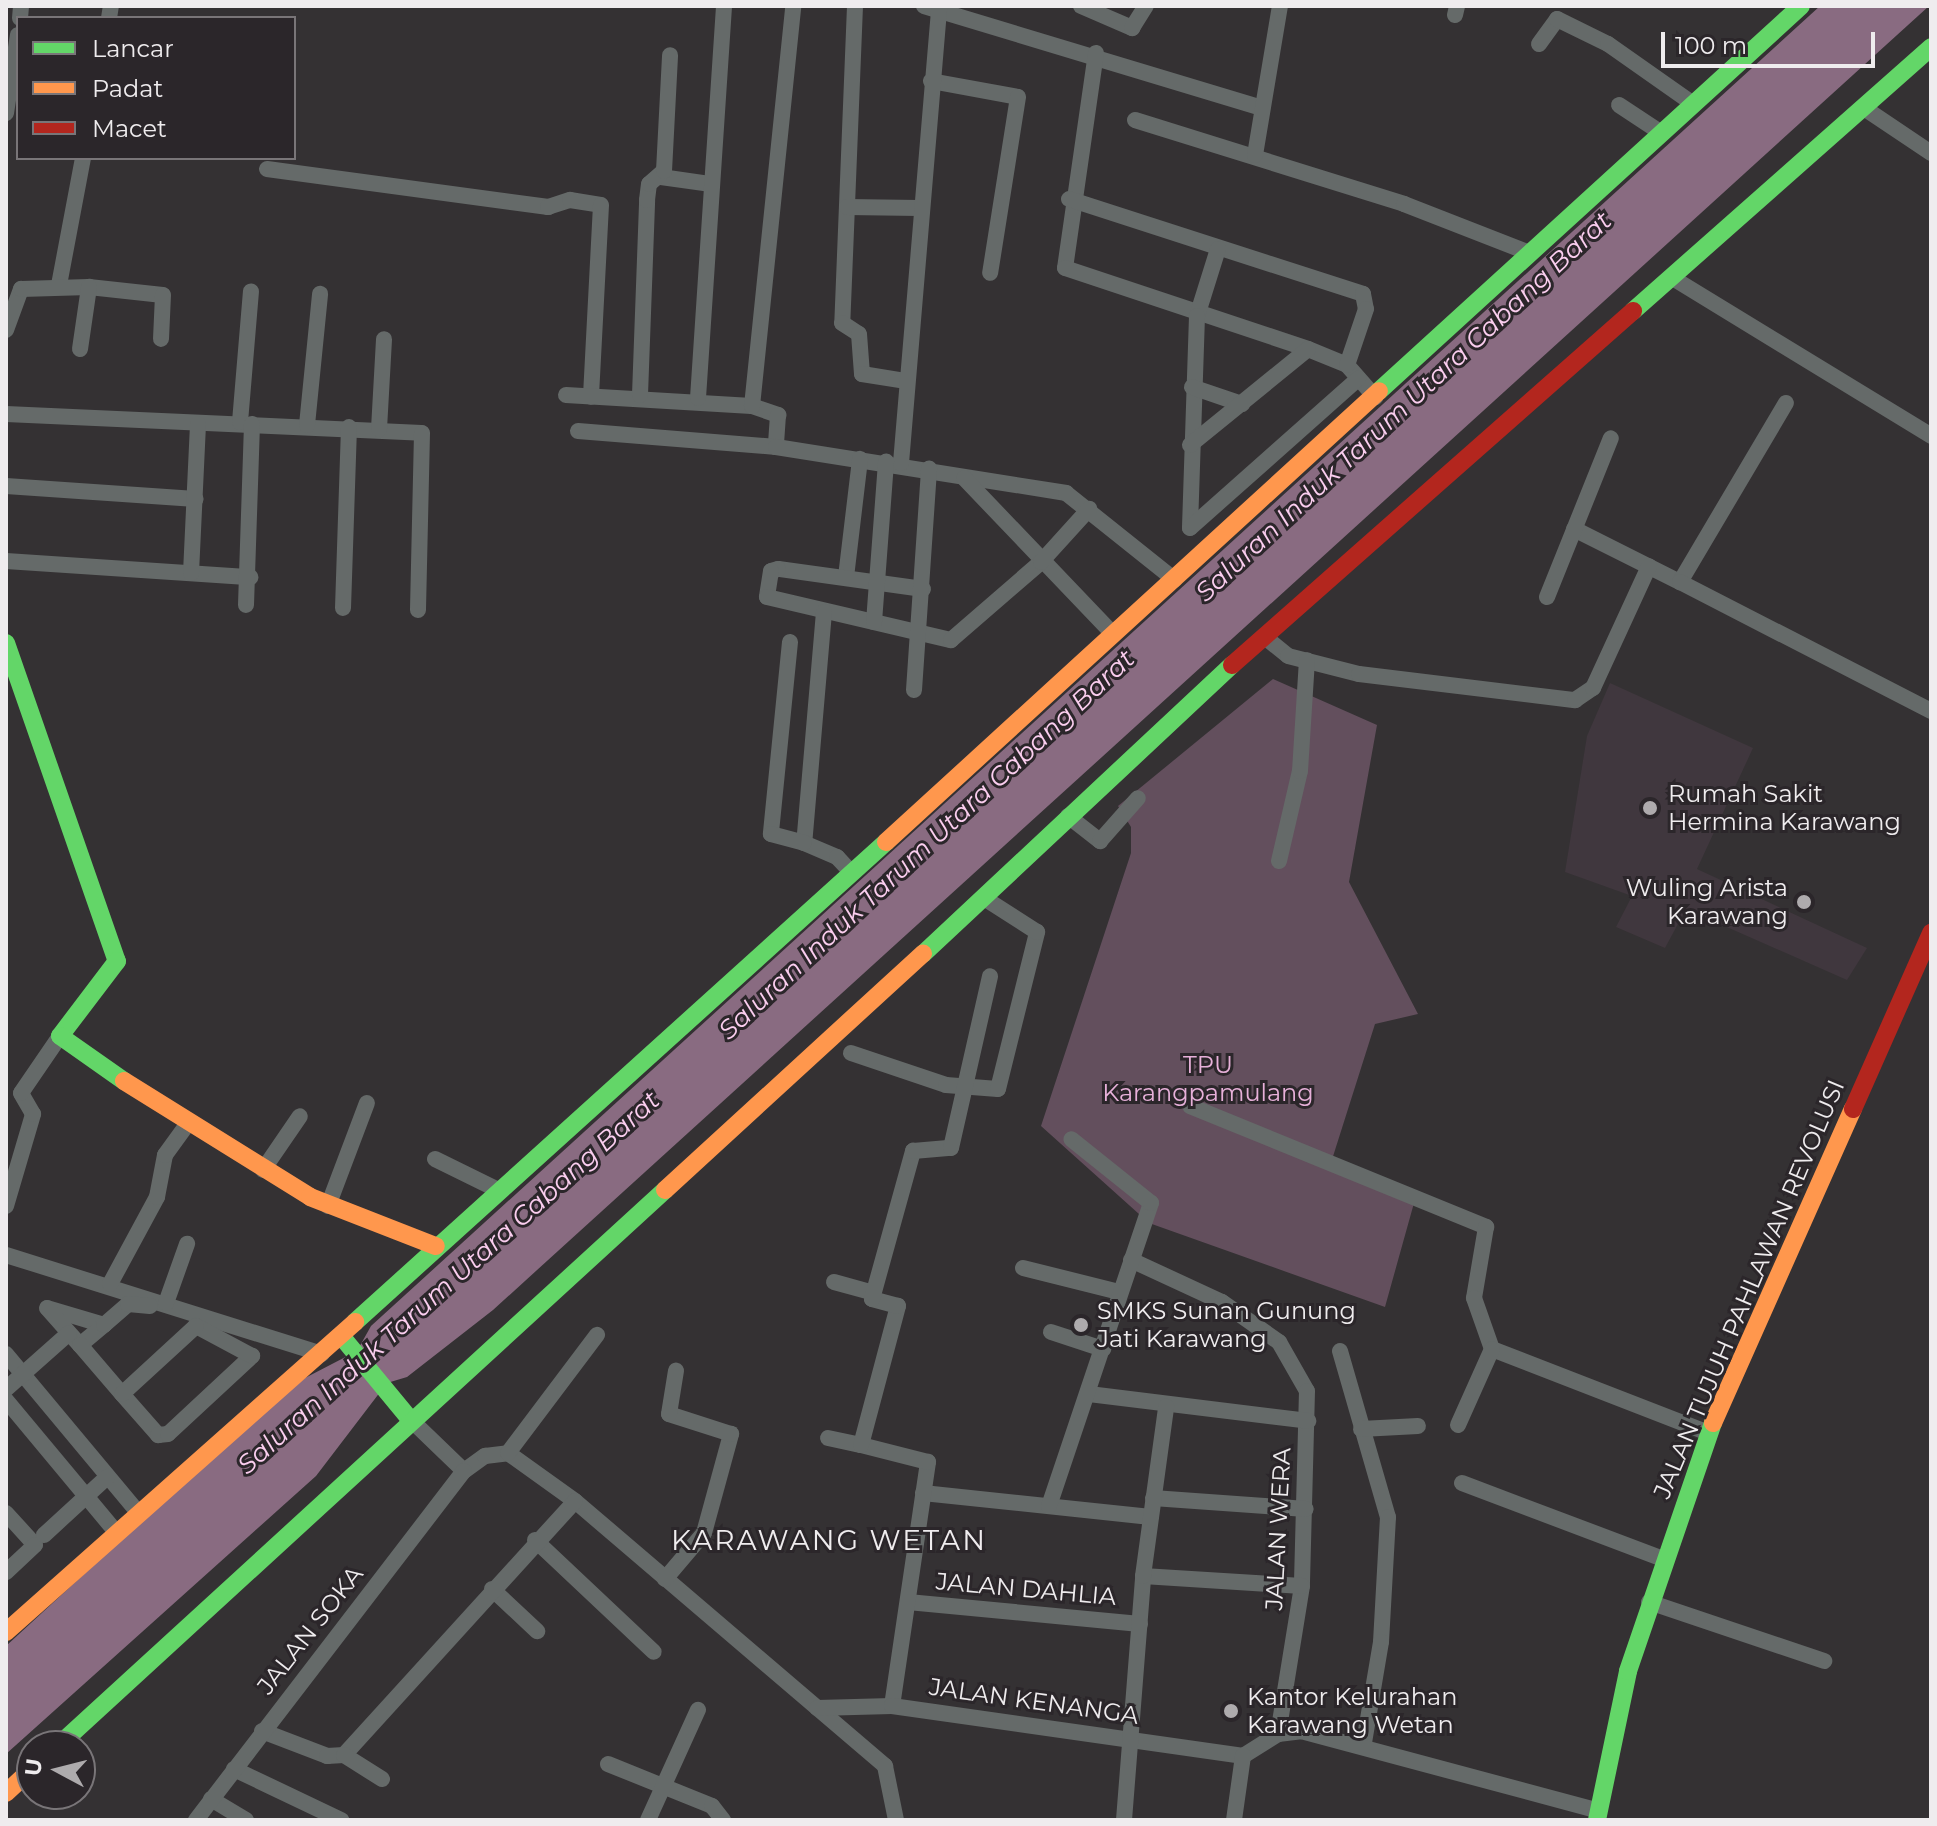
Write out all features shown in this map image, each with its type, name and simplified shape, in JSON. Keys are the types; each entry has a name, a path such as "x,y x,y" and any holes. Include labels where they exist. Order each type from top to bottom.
{"street":[{"path":"698,398 724,6"},
{"path":"752,406 768,304 793,6"},
{"path":"855,6 843,326 859,334 862,374 906,381"},
{"path":"1081,6 1132,28 1146,6"},
{"path":"1255,155 1280,6"},
{"path":"6,1632 136,1510 322,1354 344,1342 436,1246 852,873 1111,632 1175,580 1660,132 1801,6"},
{"path":"874,622 906,381 931,81 934,8 1096,53 1262,108"},
{"path":"1539,44 1557,19 1608,44 1692,103"},
{"path":"75,1730 409,1418 993,908 1068,816 1931,47"},
{"path":"6,113 16,48"},
{"path":"1096,53 1069,199 1065,268 1197,316 1308,349 1347,365 1375,397"},
{"path":"661,177 670,55"},
{"path":"931,81 1018,97 990,273"},
{"path":"1619,105 1660,132"},
{"path":"1864,108 1931,153"},
{"path":"1135,120 1255,155 1530,253"},
{"path":"59,285 83,160"},
{"path":"267,169 548,207 570,200 601,205 591,397"},
{"path":"640,395 649,184 661,177 710,184"},
{"path":"1069,199 1363,294 1366,309 1347,365"},
{"path":"847,207 919,208"},
{"path":"1218,249 1197,316 1190,445 1191,528 1358,379"},
{"path":"1671,277 1931,436"},
{"path":"6,330 17,292 59,285 163,295 161,339"},
{"path":"80,349 89,287"},
{"path":"246,605 250,577 246,423 251,291"},
{"path":"307,425 320,294"},
{"path":"379,429 384,339"},
{"path":"1190,445 1308,349"},
{"path":"1192,387 1242,404"},
{"path":"566,395 698,398 752,406 778,415 776,447"},
{"path":"1680,582 1786,403"},
{"path":"6,414 198,424 349,427 424,437 418,610"},
{"path":"191,573 198,424"},
{"path":"343,608 349,427"},
{"path":"578,431 776,447 894,462 964,478 1066,493 1175,580"},
{"path":"1547,597 1611,438"},
{"path":"846,577 860,459"},
{"path":"914,690 923,636 929,469"},
{"path":"964,478 1111,632"},
{"path":"6,486 196,499"},
{"path":"923,589 846,577 771,571 771,602 874,622 923,636 958,636 1041,562 1089,509"},
{"path":"1574,529 1931,711"},
{"path":"6,561 250,577"},
{"path":"1266,638 1279,651 1359,674 1575,700 1593,688 1649,566"},
{"path":"804,843 824,612"},
{"path":"790,642 771,834 837,857 852,873"},
{"path":"6,643 117,961 13,1091 33,1114 6,1206"},
{"path":"1279,861 1300,771 1307,660"},
{"path":"1068,816 1090,837 1138,798"},
{"path":"851,1053 966,1090 999,1087 1036,940 1033,925 993,908"},
{"name":"JALAN TUJUH PAHLAWAN REVOLUSI","path":"1594,1817 1649,1602 1709,1433 1931,933"},
{"path":"861,1445 898,1306 872,1299 913,1151 948,1151 966,1090 990,976"},
{"path":"60,1036 187,1125 263,1170 328,1206 436,1246"},
{"path":"328,1206 367,1103"},
{"path":"1190,1106 1486,1227 1474,1298 1492,1349 1458,1425"},
{"path":"263,1170 300,1116"},
{"path":"110,1284 157,1197 165,1155 187,1125"},
{"path":"1049,1506 1151,1203 1071,1139"},
{"path":"435,1159 500,1191"},
{"path":"166,1303 187,1244"},
{"path":"6,1255 110,1284 322,1354"},
{"name":"JALAN WERA","path":"1131,1260 1222,1302 1279,1342 1307,1391 1302,1586 1278,1734"},
{"path":"1023,1268 1119,1292"},
{"path":"834,1282 874,1293"},
{"path":"6,1389 74,1339 104,1325 133,1302 242,1345 250,1360 168,1434 156,1433 74,1339 47,1313 51,1304 104,1325"},
{"path":"122,1394 196,1326"},
{"path":"1051,1332 1103,1349"},
{"path":"508,1453 597,1335"},
{"path":"344,1342 409,1418 464,1471 485,1456 508,1453 575,1501 817,1708 892,1774 896,1820"},
{"path":"1492,1349 1709,1433"},
{"path":"1340,1351 1388,1517 1381,1642 1364,1743"},
{"path":"6,1354 136,1510"},
{"path":"665,1579 704,1533 731,1434 669,1414 676,1371"},
{"path":"1089,1394 1166,1407 1308,1421"},
{"path":"6,1400 115,1531"},
{"path":"1124,1820 1143,1576 1166,1407"},
{"path":"1361,1429 1418,1426"},
{"path":"828,1438 928,1462 892,1706"},
{"name":"JALAN SOKA","path":"196,1820 464,1471"},
{"path":"44,1535 107,1477"},
{"path":"1462,1483 1663,1559"},
{"path":"923,1493 1151,1517"},
{"path":"1153,1498 1306,1509"},
{"path":"344,1755 535,1540 575,1501"},
{"path":"6,1513 35,1545 6,1572"},
{"path":"535,1540 654,1652"},
{"path":"1143,1576 1302,1586"},
{"path":"492,1589 537,1631"},
{"name":"JALAN DAHLIA","path":"908,1602 1140,1624"},
{"path":"1649,1602 1824,1661"},
{"name":"JALAN KENANGA","path":"817,1708 892,1706 1130,1737 1243,1756"},
{"path":"648,1820 658,1788 698,1710"},
{"path":"262,1731 327,1756 344,1755 382,1779"},
{"path":"1234,1820 1243,1756 1278,1734 1301,1731 1364,1743 1594,1817"},
{"path":"608,1764 658,1788 712,1806 723,1820"},
{"path":"234,1769 341,1820"},
{"path":"211,1799 246,1820"}],"shaded area":[{"name":"Rumah Sakit Hermina Karawang","path":"1610,683 1753,748 1697,869 1867,948 1847,980 1686,909 1665,948 1616,927 1632,896 1565,872 1587,736"}],"green space":[{"name":"TPU Karangpamulang","path":"1273,679 1377,725 1349,882 1418,1014 1375,1024 1329,1169 1414,1203 1385,1307 1149,1223 1041,1126 1131,853 1131,827 1118,806"}],"water":[{"name":"Saluran Induk Tarum Utara Cabang Barat","path":"1820,6 1929,6 493,1310 407,1377 387,1383 316,1476 33,1730 16,1730 16,1745 6,1754 6,1646 221,1448 305,1378 357,1351 371,1326"}],"traffic: fast":[{"path":"1379,391 1801,6"},
{"path":"1633,311 1931,47"},
{"path":"6,643 117,961 60,1036 124,1081"},
{"path":"923,954 1232,665"},
{"path":"355,1322 886,842"},
{"path":"75,1730 665,1190"},
{"path":"342,1337 409,1418"},
{"path":"1597,1820 1628,1671 1713,1423"}],"traffic: slow":[{"path":"886,842 1379,391"},
{"path":"665,1190 923,954"},
{"path":"124,1081 310,1197 436,1246"},
{"path":"1713,1423 1853,1109"},
{"path":"6,1632 355,1322"},
{"path":"6,1793 16,1784"}],"traffic: jam":[{"path":"1232,665 1633,311"},
{"path":"1853,1109 1931,933"}],"place":[{"name":"Rumah Sakit Hermina Karawang","path":"1650,808"},
{"name":"Wuling Arista Karawang","path":"1804,902"},
{"name":"SMKS Sunan Gunung Jati Karawang","path":"1081,1325"},
{"name":"Kantor Kelurahan Karawang Wetan","path":"1231,1711"}],"district":[{"name":"KARAWANG WETAN","path":"829,1540"}]}
